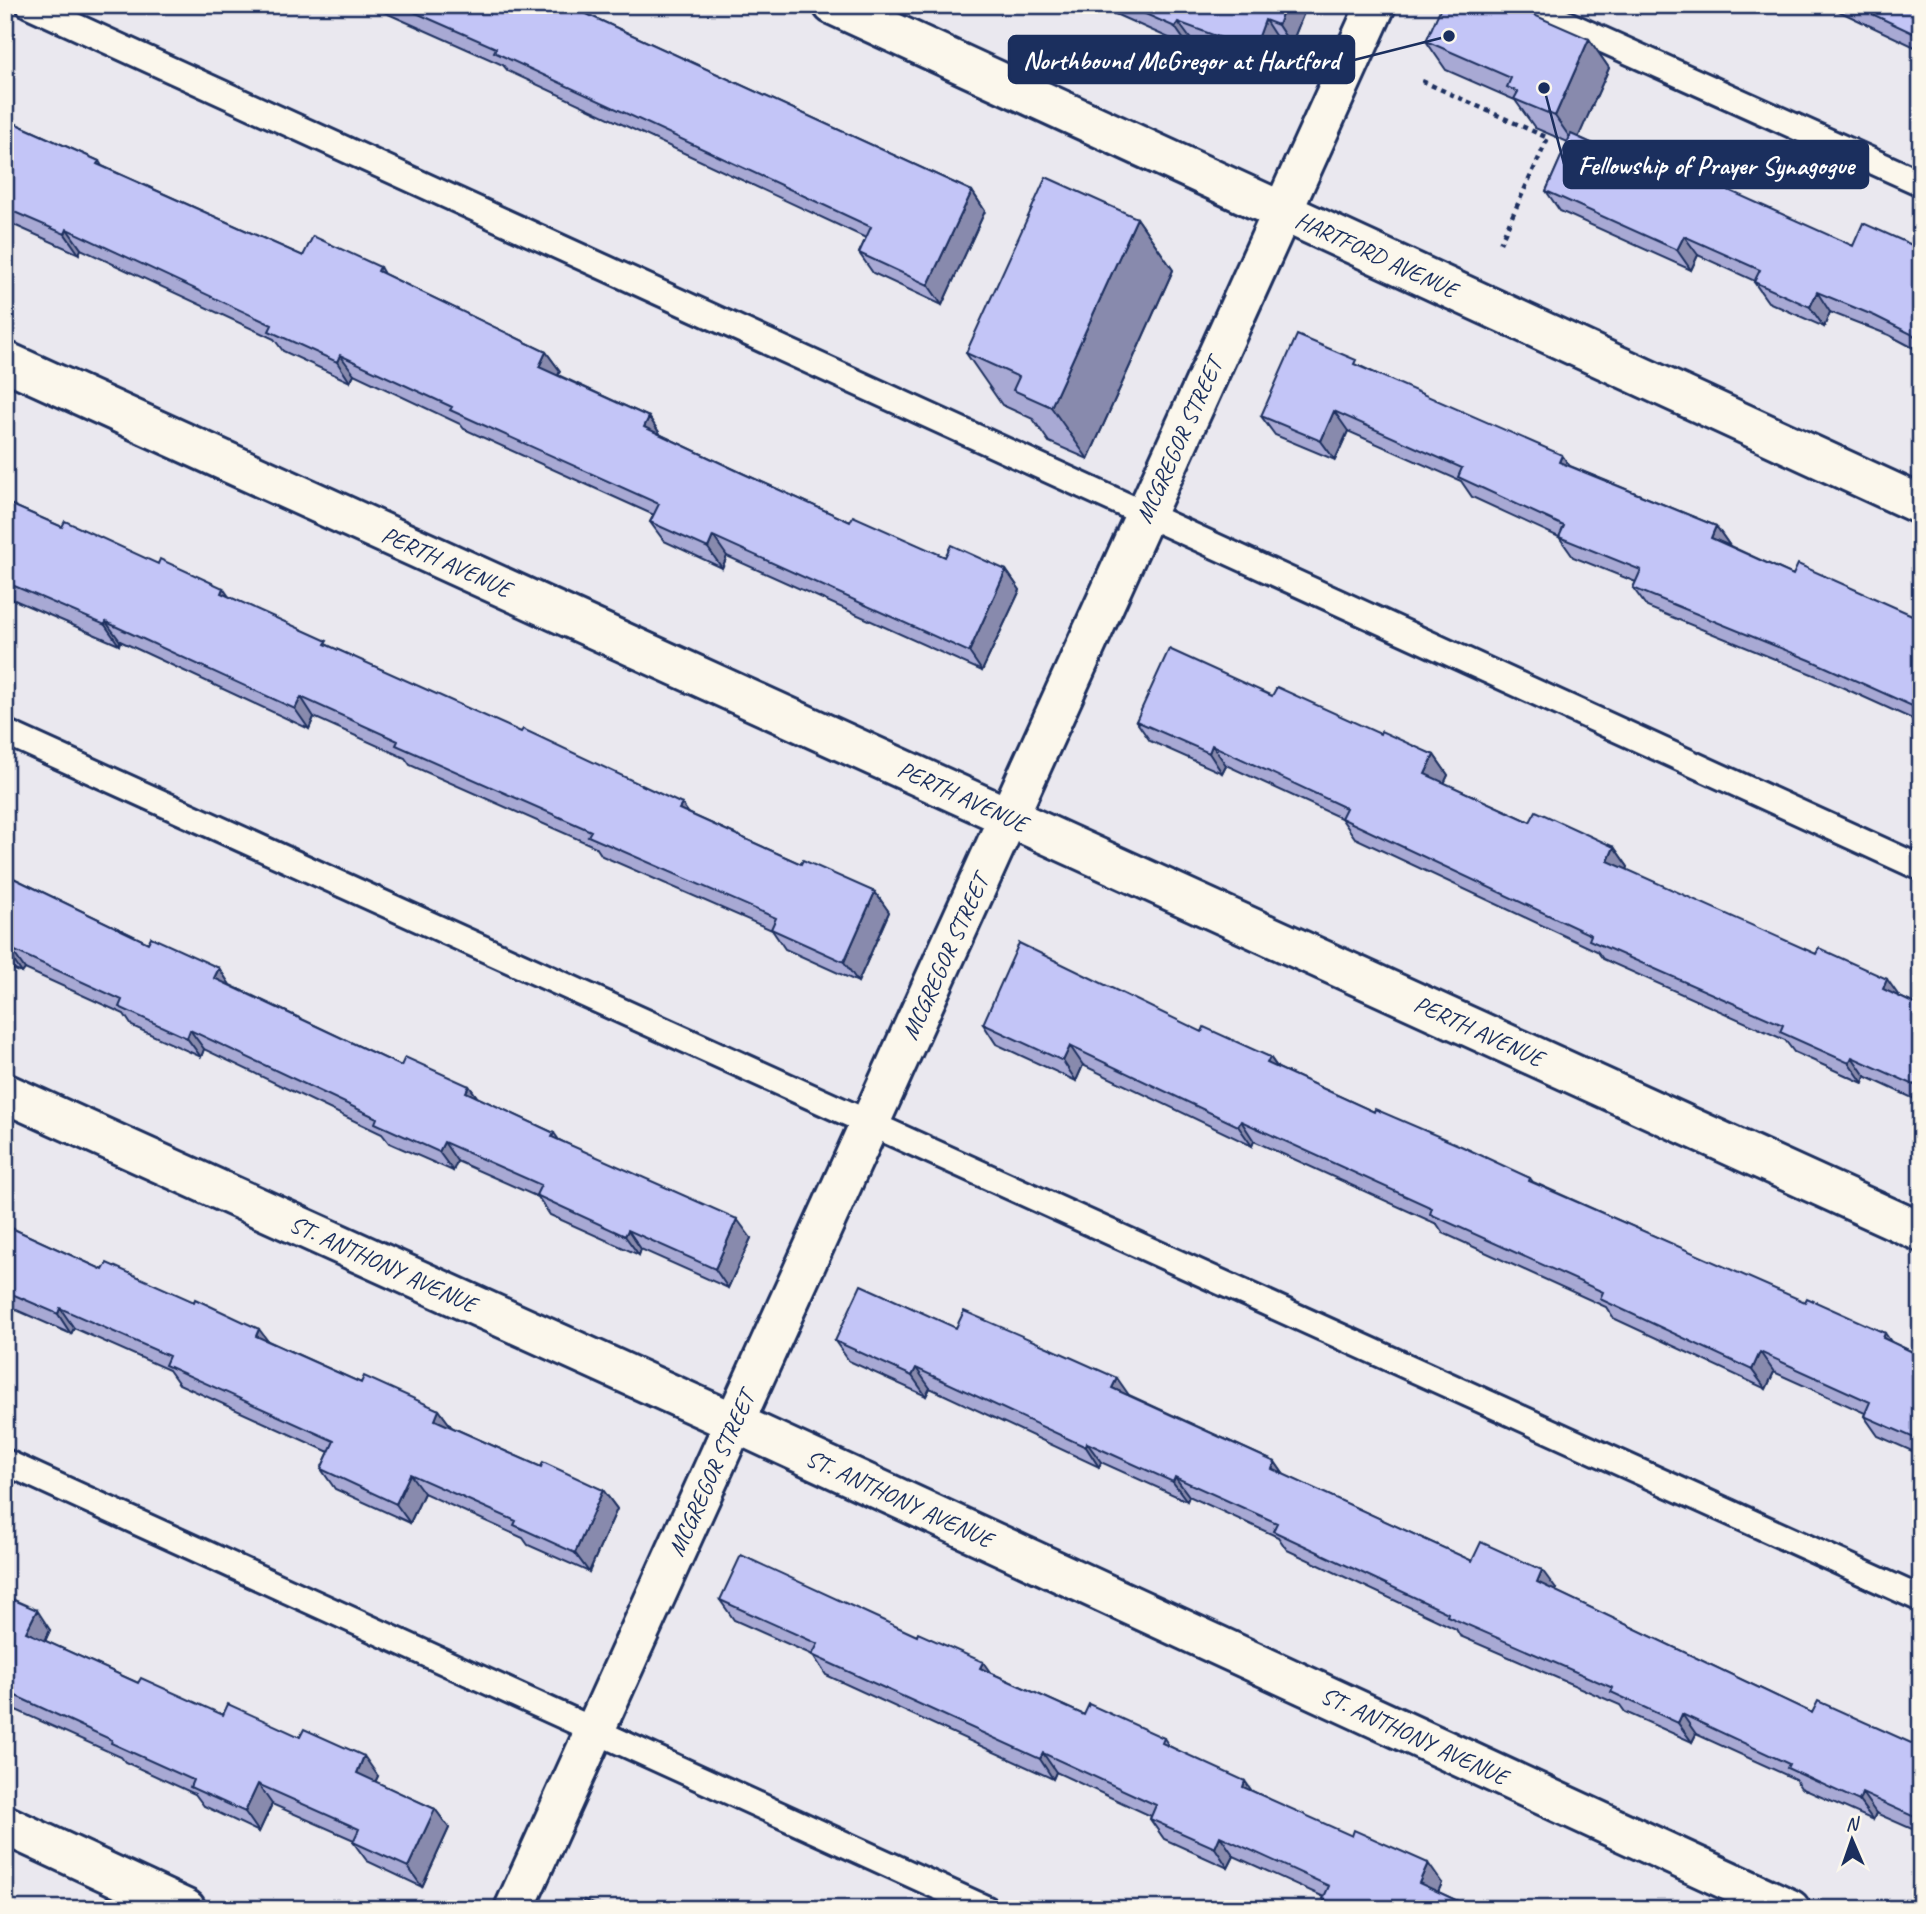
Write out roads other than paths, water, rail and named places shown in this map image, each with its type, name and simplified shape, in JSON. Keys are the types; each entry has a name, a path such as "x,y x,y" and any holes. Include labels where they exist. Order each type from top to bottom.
{"street":[{"name":"HARTFORD AVENUE","path":"833,5 1921,505"},
{"name":"MCGREGOR STREET","path":"514,1909 1280,211 1376,5"},
{"name":"PERTH AVENUE","path":"5,361 1921,1232"},
{"name":"ST. ANTHONY AVENUE","path":"5,1093 733,1422 1790,1909"},
{"path":"5,1825 186,1909"}],"lane":[{"path":"29,5 1921,868"},
{"path":"1525,5 1921,183"},
{"path":"5,732 1921,1599"},
{"path":"5,1462 987,1909"}],"place":[{"name":"Northbound McGregor at Hartford","path":"1449,36"},
{"name":"Fellowship of Prayer Synagogue","path":"1544,88"}]}
